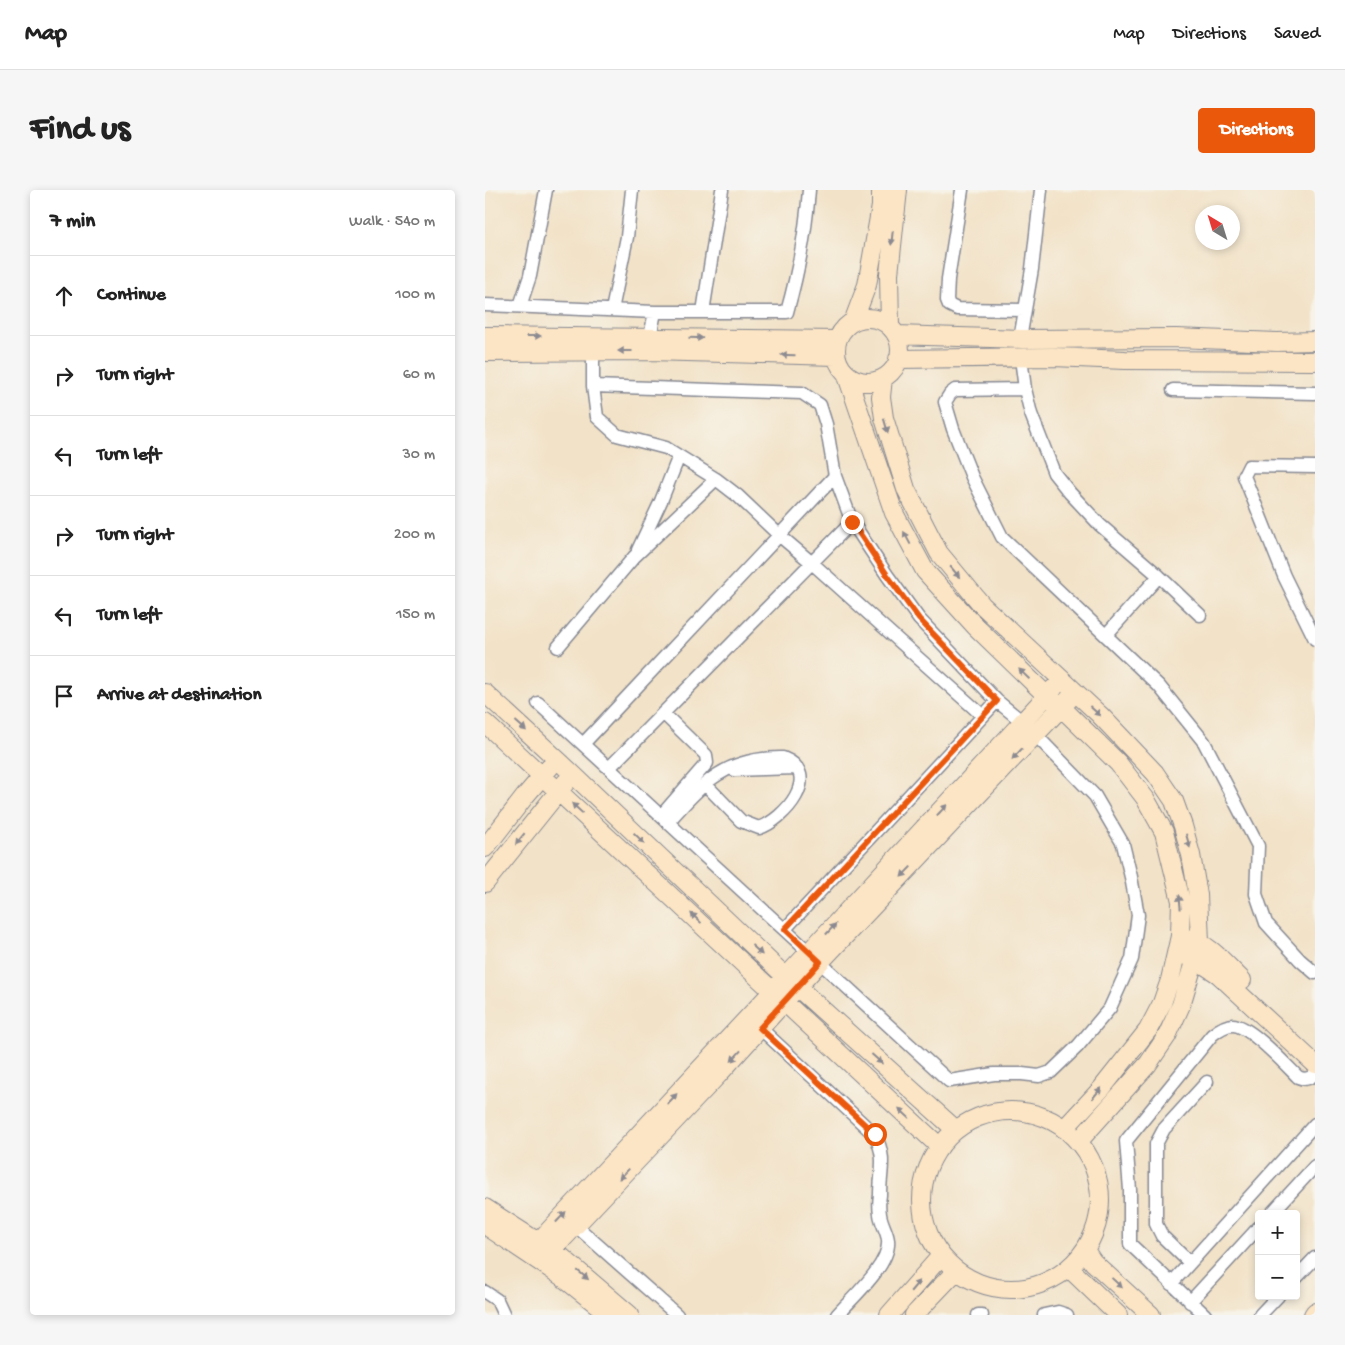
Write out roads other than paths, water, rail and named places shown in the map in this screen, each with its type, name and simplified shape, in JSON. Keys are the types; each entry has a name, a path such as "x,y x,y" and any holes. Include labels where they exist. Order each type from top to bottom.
{"street":[{"path":"520,306 530,276 546,190"},
{"path":"612,310 627,237 632,190"},
{"path":"703,312 722,190"},
{"path":"485,305 655,312 787,312 794,286 809,190"},
{"path":"853,322 867,285 881,206 881,190"},
{"path":"897,190 889,274 893,331 899,344 898,359 891,372 883,378 873,382 863,382 854,379 840,365 837,348 841,333 853,322 862,319 882,322 893,331 1020,339 1176,338 1277,342 1315,341"},
{"path":"962,190 947,284 947,300 949,305 957,309 1025,310"},
{"path":"1020,339 1034,252 1034,236 1041,190"},
{"path":"651,338 655,312"},
{"path":"485,336 593,343 837,348"},
{"path":"485,352 651,338 837,348"},
{"path":"593,343 593,386 597,417 617,435 667,448 716,479 738,496 779,535 812,562 983,716"},
{"path":"898,359 1053,357 1125,360 1315,361"},
{"path":"1021,358 1031,414 1054,473 1100,525 1159,576 1200,616"},
{"path":"846,373 894,513 925,571 975,626 1118,763 1145,798 1164,832 1181,902 1178,944 1170,980 1162,1003 1148,1030 1114,1074 1064,1129"},
{"path":"883,378 881,397 884,418 903,480 939,553 982,605 1061,681 1100,715 1155,773 1174,801 1191,855 1199,895 1197,950 1181,1005 1167,1036 1148,1064 1078,1142"},
{"path":"538,703 949,1081 994,1074 1039,1076 1051,1072 1078,1046 1110,1008 1132,959 1138,915 1123,844 1095,796 1029,728 997,701 919,619 887,575 852,522 835,476 826,424 820,404 802,393 593,386"},
{"path":"1025,388 955,390 945,402 953,429 972,477 1003,537 1159,686 1204,742 1258,846 1256,894 1266,922 1300,960 1315,973"},
{"path":"1173,390 1315,393"},
{"path":"635,556 661,501 679,456"},
{"path":"1315,467 1249,466 1244,476 1283,576 1315,639"},
{"path":"583,744 835,476"},
{"path":"558,647 635,556 716,479"},
{"path":"609,768 852,522"},
{"path":"1106,635 1159,576"},
{"path":"1054,702 1061,681"},
{"path":"485,693 792,982 956,1130"},
{"path":"540,1252 1029,728 1054,702 1075,693"},
{"path":"785,929 997,701"},
{"path":"663,713 706,755 707,763 664,819"},
{"path":"485,723 940,1146"},
{"path":"485,848 557,759"},
{"path":"664,819 699,788 724,771 796,768 800,774 801,783 792,802 769,824 759,828 741,820 705,784"},
{"path":"485,884 558,790 573,774"},
{"path":"1178,944 1197,950 1211,951 1315,1050"},
{"path":"1197,950 1218,974 1315,1064"},
{"path":"540,1252 575,1225 718,1075 760,1028 779,996"},
{"path":"1205,1315 1129,1244 1130,1190 1125,1146 1129,1135 1212,1035 1220,1028 1233,1025 1247,1029 1298,1077 1304,1079 1315,1074"},
{"path":"760,1028 875,1134 881,1146 883,1157 879,1193 880,1216 888,1240 888,1249 880,1266 837,1315"},
{"path":"1190,1263 1162,1236 1156,1224 1156,1144 1164,1129 1207,1082"},
{"path":"1003,1111 1028,1112 1051,1120 1072,1134 1087,1153 1097,1175 1101,1201 1097,1226 1085,1250 1069,1268 1035,1286 997,1288 956,1271 940,1257 931,1241 923,1217 922,1192 928,1168 940,1146 956,1130 978,1117 1003,1111"},
{"path":"1171,1284 1315,1124"},
{"path":"1275,1210 1315,1166"},
{"path":"485,1208 540,1252 604,1313"},
{"path":"485,1225 540,1252 563,1258 630,1315"},
{"path":"575,1225 677,1315"},
{"path":"1191,1302 1255,1232"},
{"path":"1085,1250 1093,1262 1151,1315"},
{"path":"889,1315 940,1257"},
{"path":"1300,1274 1315,1258"},
{"path":"1069,1268 1118,1315"},
{"path":"914,1315 956,1271"},
{"path":"485,1292 497,1300 504,1315"},
{"path":"1260,1315 1274,1300"},
{"path":"1044,1315 1058,1312 1067,1315"}]}
